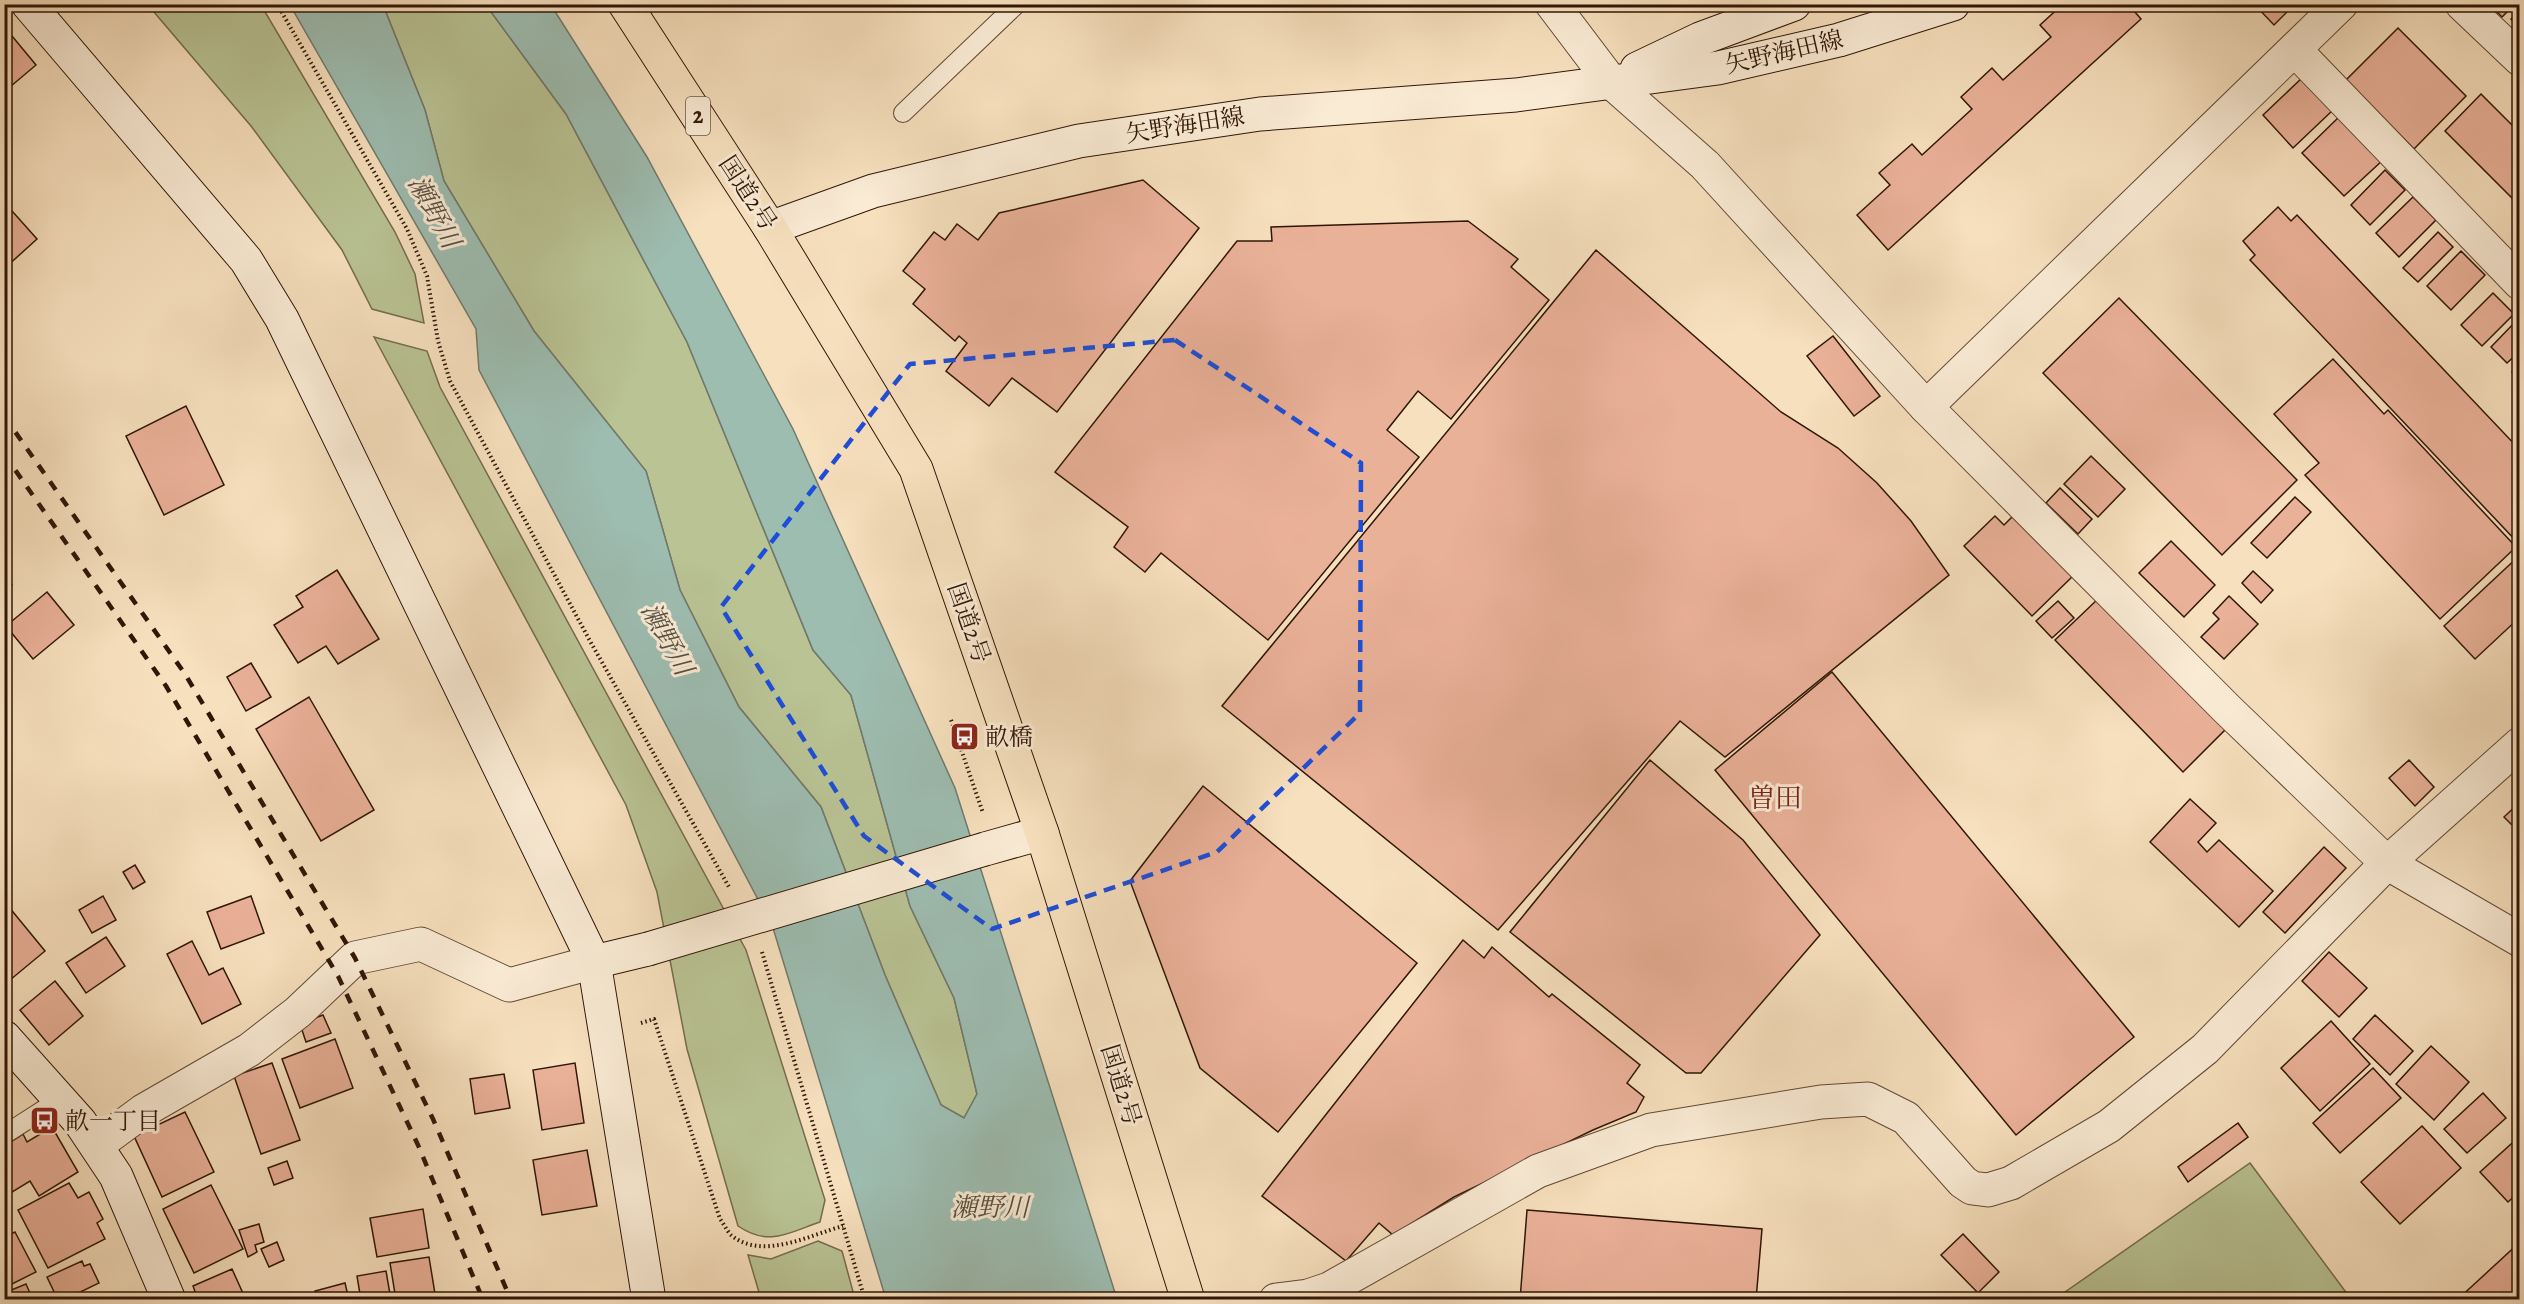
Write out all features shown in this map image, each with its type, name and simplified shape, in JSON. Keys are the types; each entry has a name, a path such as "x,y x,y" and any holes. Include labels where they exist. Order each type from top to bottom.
{"highway":[{"name":"国道2号","path":"625,4 770,228 916,469 1042,833 1188,1299"}],"street":[{"path":"28,4 246,260 282,319 594,962 649,1299"},
{"path":"1552,4 1611,82 1705,165 1926,407 2227,708 2387,863 2520,940"},
{"name":"矢野海田線","path":"1611,82 1700,39 1794,4"},
{"name":"矢野海田線","path":"770,228 873,191 1079,141 1260,114 1516,95 1718,68 1839,40 1953,4"},
{"path":"1926,407 2342,4"},
{"path":"2462,4 2520,59"},
{"path":"2295,50 2520,283"},
{"path":"1276,1299 1308,1296 1329,1289 1538,1171 1651,1131 1821,1102 1868,1100 1906,1118 1963,1182 1972,1188 1988,1190 2011,1183 2109,1126 2205,1049 2387,863 2520,744"},
{"path":"97,1145 143,1111 249,1050 298,1012 355,958 421,944 509,985 648,949 985,834 1042,833"},
{"path":"4,1036 97,1145 116,1176 169,1299"}],"lane":[{"path":"903,113 1017,4"},
{"path":"4,1135 60,1099"}],"path":[{"path":"277,4 407,229 427,276 438,341 450,381 590,641 734,896"},
{"path":"951,720 985,834"},
{"path":"760,947 865,1299"},
{"path":"634,1024 654,1019 720,1219 731,1234 750,1245 772,1247 843,1226"}],"highlighted area":[{"path":"1175,340 1361,463 1360,713 1217,852 992,929 864,836 721,607 910,364"}],"green space":[{"path":"148,5 261,5 395,232 415,274 424,323 372,309 342,250 251,126"},
{"path":"383,5 486,5 566,114 687,342 813,650 851,695 910,906 954,998 977,1094 964,1118 941,1105 885,975 821,807 739,707 680,590 646,471 534,331 444,181 425,110"},
{"path":"374,337 427,351 440,387 746,950 825,1200 820,1222 788,1234 769,1237 759,1236 738,1226 687,1049 657,892 626,805"},
{"path":"2250,1163 2351,1299 2055,1299"},
{"path":"818,1241 842,1251 855,1299 761,1299 748,1255 771,1259"}],"water":[{"name":"瀬野川","path":"290,5 383,5 425,110 444,181 534,331 646,471 680,590 739,707 821,807 885,975 941,1105 964,1118 977,1094 954,998 910,906 851,695 813,650 687,342 566,114 486,5 551,5 647,157 793,429 955,788 1117,1299 886,1299 773,928 479,370 476,329"}],"building":[{"path":"2063,4 2078,4 2081,8 2085,4 2128,4 2141,19 1888,250 1857,215 1890,185 1879,173 1912,144 1922,155 1972,109 1961,97 1992,68 2003,80 2051,37 2040,25"},
{"path":"2254,4 2295,4 2274,25"},
{"path":"2489,4 2515,4 2502,17"},
{"path":"2520,11 2520,28 2511,19"},
{"path":"2398,28 2466,96 2414,149 2346,80"},
{"path":"12,36 36,65 4,92 4,41"},
{"path":"2303,77 2333,110 2293,148 2263,115"},
{"path":"2481,94 2520,133 2520,199 2516,202 2445,131"},
{"path":"2341,115 2384,159 2344,196 2302,153"},
{"path":"2385,170 2405,190 2370,225 2351,205"},
{"path":"1143,180 1199,228 1057,412 1012,378 989,406 946,371 967,343 959,336 955,341 913,304 925,289 903,271 934,232 945,240 957,224 978,240 999,213"},
{"path":"2413,197 2436,220 2399,257 2376,233"},
{"path":"4,202 37,239 5,268 4,267"},
{"path":"2278,207 2291,221 2297,215 2520,450 2520,545 2250,260 2255,255 2243,241"},
{"path":"1468,221 1518,259 1511,267 1549,300 1451,419 1418,391 1387,430 1419,457 1268,640 1161,553 1145,572 1114,547 1128,527 1055,472 1237,241 1272,241 1271,227"},
{"path":"2438,232 2453,247 2418,282 2403,268"},
{"path":"1596,250 1781,412 1838,448 1877,483 1911,521 1949,575 1725,757 1680,721 1498,930 1222,706"},
{"path":"2461,251 2485,275 2451,310 2427,286"},
{"path":"2493,293 2514,314 2482,346 2461,325"},
{"path":"2119,298 2297,480 2222,555 2043,373"},
{"path":"2519,318 2520,351 2507,363 2491,347"},
{"path":"1833,336 1880,396 1854,416 1807,356"},
{"path":"2333,359 2384,414 2388,410 2516,547 2440,619 2305,475 2319,463 2274,414"},
{"path":"2520,364 2520,379 2512,372"},
{"path":"186,406 224,485 164,515 126,436"},
{"path":"2091,456 2125,489 2098,517 2064,484"},
{"path":"2060,488 2092,519 2078,534 2046,503"},
{"path":"2295,497 2311,512 2267,558 2251,543"},
{"path":"2016,513 2075,574 2032,616 1964,546 1995,516 2004,525"},
{"path":"2171,541 2215,585 2184,617 2139,573"},
{"path":"2520,555 2520,617 2475,659 2444,626"},
{"path":"337,570 379,639 338,664 326,646 298,663 274,625 303,607 296,596"},
{"path":"2253,571 2273,590 2261,603 2242,583"},
{"path":"4,576 12,585 4,591"},
{"path":"47,592 74,625 33,659 6,626"},
{"path":"2229,596 2258,624 2224,659 2201,637 2219,619 2213,613"},
{"path":"2100,597 2227,728 2183,772 2055,640"},
{"path":"2058,601 2074,618 2052,638 2036,621"},
{"path":"251,663 271,697 246,711 227,677"},
{"path":"1832,672 2134,1037 2016,1135 1715,770"},
{"path":"309,697 374,810 321,841 256,729"},
{"path":"1650,760 1743,840 1820,935 1701,1073 1686,1073 1510,932"},
{"path":"2409,760 2434,787 2415,806 2389,778"},
{"path":"1203,786 1417,963 1278,1132 1200,1068 1130,881"},
{"path":"2190,799 2216,823 2198,842 2207,852 2219,840 2273,891 2239,927 2150,842"},
{"path":"2520,802 2520,833 2504,817"},
{"path":"2324,847 2346,868 2285,933 2263,912"},
{"path":"135,865 145,882 133,889 123,872"},
{"path":"103,896 116,920 92,933 79,910"},
{"path":"251,896 264,933 221,949 207,912"},
{"path":"4,901 45,951 4,985"},
{"path":"106,937 125,966 86,993 66,963"},
{"path":"1463,940 1484,958 1492,947 1549,997 1552,994 1640,1065 1627,1083 1644,1097 1636,1112 1593,1130 1454,1197 1393,1235 1379,1223 1346,1261 1262,1196"},
{"path":"192,941 209,975 223,968 241,1004 202,1024 167,954"},
{"path":"2329,952 2367,988 2339,1017 2302,981"},
{"path":"55,981 83,1016 49,1045 20,1010"},
{"path":"323,1015 331,1033 306,1042 300,1024"},
{"path":"2375,1015 2413,1051 2390,1075 2353,1039"},
{"path":"2331,1021 2370,1064 2320,1111 2281,1068"},
{"path":"335,1039 353,1088 300,1108 282,1059"},
{"path":"2431,1046 2469,1082 2434,1120 2396,1084"},
{"path":"272,1063 300,1140 261,1154 234,1076"},
{"path":"575,1063 584,1123 542,1130 533,1070"},
{"path":"2373,1068 2401,1098 2340,1153 2313,1123"},
{"path":"504,1074 510,1108 475,1114 470,1079"},
{"path":"2483,1093 2506,1118 2467,1153 2444,1129"},
{"path":"185,1112 214,1172 162,1197 134,1136"},
{"path":"2238,1123 2248,1137 2188,1182 2178,1167"},
{"path":"2422,1126 2461,1168 2400,1224 2361,1182"},
{"path":"52,1127 78,1172 39,1196 30,1181 4,1197 4,1146 23,1134 27,1142"},
{"path":"2520,1136 2520,1191 2508,1202 2480,1172"},
{"path":"587,1150 597,1206 542,1215 533,1160"},
{"path":"287,1161 293,1178 274,1185 268,1168"},
{"path":"69,1183 78,1198 89,1192 103,1219 97,1223 105,1239 48,1268 18,1210"},
{"path":"211,1185 243,1249 194,1273 163,1209"},
{"path":"423,1209 429,1248 377,1257 370,1218"},
{"path":"1527,1210 1762,1229 1756,1300 1520,1300"},
{"path":"259,1224 264,1242 255,1245 257,1252 248,1257 239,1230"},
{"path":"15,1232 36,1272 4,1288 4,1237"},
{"path":"1963,1234 1999,1272 1978,1293 1941,1255"},
{"path":"277,1242 284,1260 269,1267 261,1249"},
{"path":"2520,1242 2520,1300 2457,1300"},
{"path":"429,1257 436,1300 396,1300 390,1263"},
{"path":"82,1261 84,1266 90,1264 99,1283 64,1300 58,1300 47,1277"},
{"path":"232,1269 246,1300 198,1300 193,1286"},
{"path":"386,1271 391,1300 361,1300 357,1276"},
{"path":"345,1283 349,1300 317,1300 315,1291"},
{"path":"26,1284 33,1300 4,1300 4,1293"},
{"path":"1428,1295 1430,1300 1412,1300"}],"railway":[{"path":"4,416 185,674 355,958 433,1119 511,1300"},
{"path":"4,454 166,686 338,976 418,1145 483,1300"}],"place":[{"name":"畝橋","path":"964,737"},
{"name":"畝一丁目","path":"44,1121"}],"district":[{"name":"曽田","path":"1775,798"}]}
